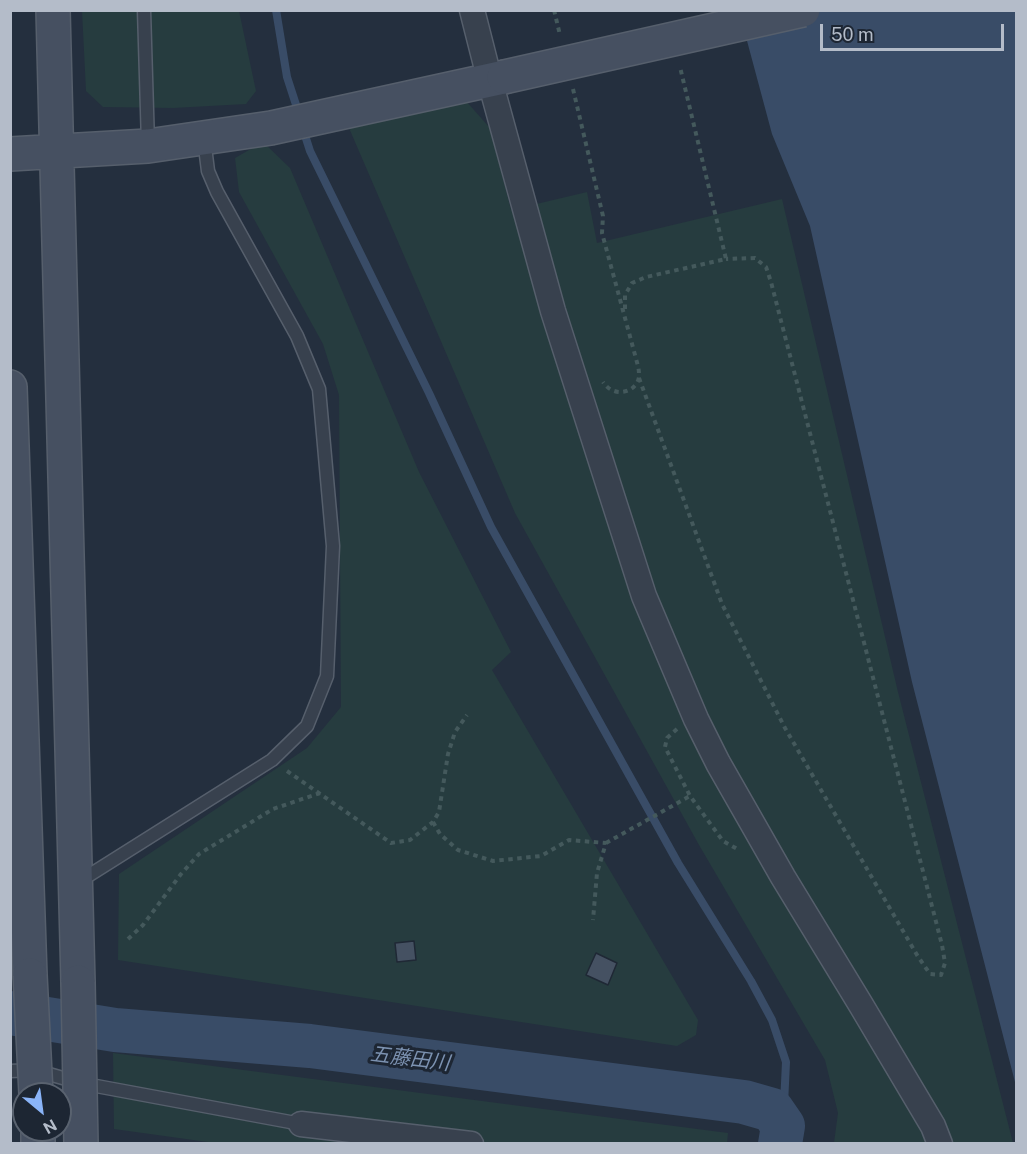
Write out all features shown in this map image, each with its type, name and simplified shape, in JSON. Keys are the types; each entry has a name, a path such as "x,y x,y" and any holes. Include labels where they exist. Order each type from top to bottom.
{"street":[{"path":"53,10 81,1143"},
{"path":"472,10 497,79 553,311 644,596 696,719 718,763 783,877 933,1126 940,1143"},
{"path":"10,154 148,147 271,128 803,10"},
{"path":"10,387 14,631 30,975 27,1078"},
{"path":"301,1124 471,1143"}],"lane":[{"path":"144,10 148,147"},
{"path":"76,883 272,760 307,726 327,676 333,546 319,389 297,336 217,192 208,171 204,138"},
{"path":"27,1078 80,1083 301,1124"}],"path":[{"path":"554,10 562,45"},
{"path":"680,67 726,259"},
{"path":"570,79 603,216 602,233 638,366 639,378 722,604 784,728 917,956 930,974 940,975 945,963 942,945 766,267 755,258 726,259 646,277 632,283 625,296 625,316"},
{"path":"601,381 609,389 627,392 639,378"},
{"path":"272,760 391,843 410,840 433,822 439,812 448,754 455,732 467,715"},
{"path":"433,822 440,834 458,850 493,861 541,856 569,840 606,843 690,796 665,747 667,738 674,731 696,719"},
{"path":"128,939 144,925 181,874 199,854 273,809 320,793"},
{"path":"592,920 597,873 606,843"}],"green space":[{"path":"82,11 239,11 256,91 246,104 173,108 103,107 86,91"},
{"path":"466,101 490,128 511,210 587,192 597,243 782,199 898,692 1013,1143 834,1143 838,1113 825,1060 699,845 515,513 349,128"},
{"path":"263,142 290,168 419,472 511,652 492,670 698,1020 696,1035 677,1046 118,960 119,874 307,748 341,707 339,395 323,344 239,192 235,158"},
{"path":"113,1053 728,1133 727,1143 222,1144 114,1129"}],"water":[{"path":"739,11 1016,11 1016,1086 912,682 810,226 772,134"}],"building":[{"path":"414,941 416,960 397,962 395,943"},
{"path":"596,953 617,963 608,985 586,975"}],"waterway":[{"path":"276,10 287,77 299,114"},
{"path":"303,129 310,151 429,393 491,527 678,863 751,981 772,1020 786,1062 783,1126"},
{"name":"五藤田川","path":"10,1013 115,1030 310,1046 744,1102 772,1110 783,1126 780,1144"}]}
